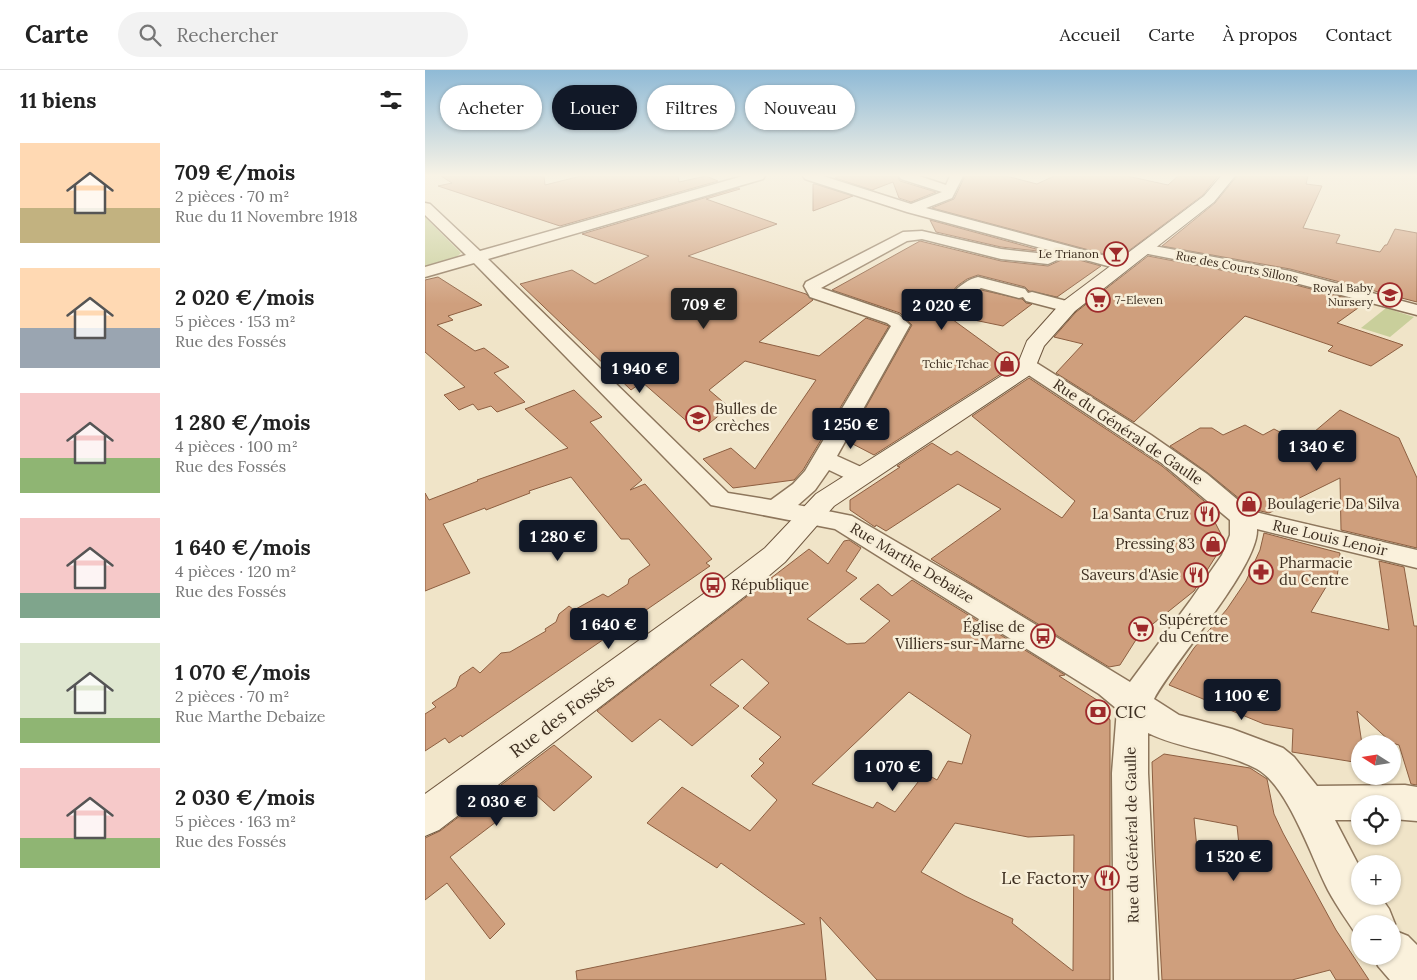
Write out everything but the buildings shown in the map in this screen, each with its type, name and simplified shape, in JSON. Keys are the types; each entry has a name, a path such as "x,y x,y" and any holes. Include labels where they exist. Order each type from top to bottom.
{"main road":[{"path":"1028,366 1034,346 1068,306 1183,218"},
{"name":"Rue des Fossés","path":"425,817 734,588 775,555 825,500 1028,366"}],"street":[{"name":"Rue Marthe Debaize","path":"437,218 720,499 843,522 1110,685 1161,723 1233,744 1271,759 1281,768 1305,798 1324,835 1333,858 1368,915"},
{"path":"425,272 613,218"},
{"path":"947,218 1122,265"},
{"path":"775,510 807,486 825,459 901,325 900,322 893,318 816,293 812,286 903,237 911,235 931,236 1001,254 1048,259 1065,250"},
{"name":"Rue des Courts Sillons","path":"1143,249 1290,276 1415,309"},
{"path":"1001,288 1068,306"},
{"name":"Rue du Général de Gaulle","path":"1028,366 1199,478 1243,518 1245,529 1230,567 1155,669 1135,702 1130,773 1136,980"},
{"path":"825,459 861,476"},
{"name":"Rue Louis Lenoir","path":"1243,518 1276,524 1415,565"},
{"path":"1305,798 1417,804"},
{"path":"1401,960 1417,977"}],"green space":[{"path":"426,218 461,253 453,260 425,268"},
{"path":"1386,308 1414,317 1390,337 1361,328"}],"place":[{"name":"Le Trianon","path":"1116,254"},
{"name":"Royal Baby Nursery","path":"1390,295"},
{"name":"7-Eleven","path":"1098,300"},
{"name":"Tchic Tchac","path":"1007,364"},
{"name":"Bulles de crèches","path":"698,418"},
{"name":"Boulagerie Da Silva","path":"1249,504"},
{"name":"La Santa Cruz","path":"1207,514"},
{"name":"Pressing 83","path":"1213,544"},
{"name":"Pharmacie du Centre","path":"1261,572"},
{"name":"Saveurs d'Asie","path":"1196,575"},
{"name":"République","path":"713,585"},
{"name":"Supérette du Centre","path":"1141,629"},
{"name":"Église de Villiers-sur-Marne","path":"1043,636"},
{"name":"CIC","path":"1098,712"},
{"name":"Le Factory","path":"1107,878"}]}
